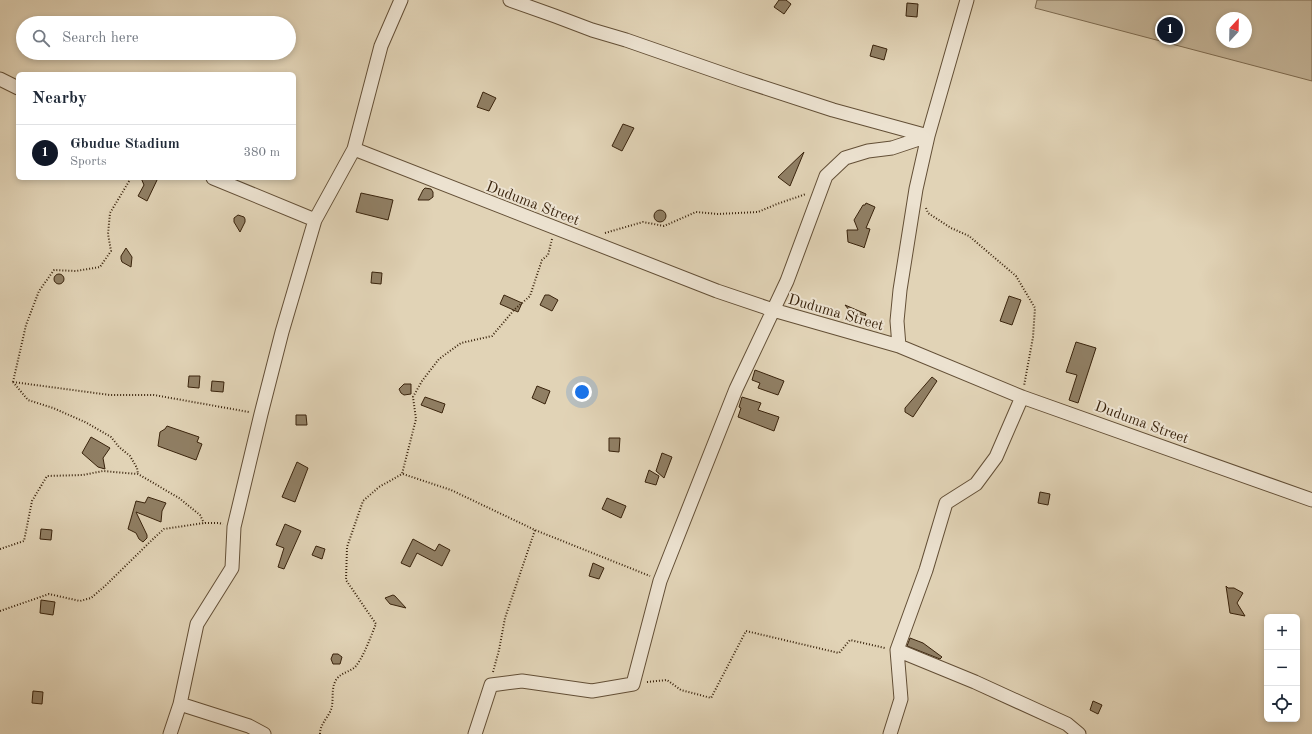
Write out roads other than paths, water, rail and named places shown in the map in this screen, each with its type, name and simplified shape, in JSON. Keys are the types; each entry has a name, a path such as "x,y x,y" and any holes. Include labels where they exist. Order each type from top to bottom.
{"street":[{"path":"170,734 180,704 197,624 232,568 234,527 261,414 282,332 316,220 354,149 381,46 401,0"},
{"path":"510,0 592,30 626,40 833,110 928,136"},
{"path":"899,346 897,321 900,290 916,189 928,136 967,0"},
{"path":"0,79 16,87"},
{"path":"475,734 491,685 522,681 592,691 633,684 660,581 736,390 787,281 826,176 845,158 868,151 892,148 928,136"},
{"name":"Duduma Street","path":"354,149 555,229 717,291 773,310 899,346 1022,396 1312,500"},
{"path":"218,180 316,220"},
{"path":"890,734 901,699 898,650 926,570 946,503 976,484 996,457 1022,396"},
{"path":"898,650 975,682 1067,724 1079,734"},
{"path":"180,704 249,726 264,734"}],"place":[{"name":"Gbudue Stadium","path":"1170,30"}]}
